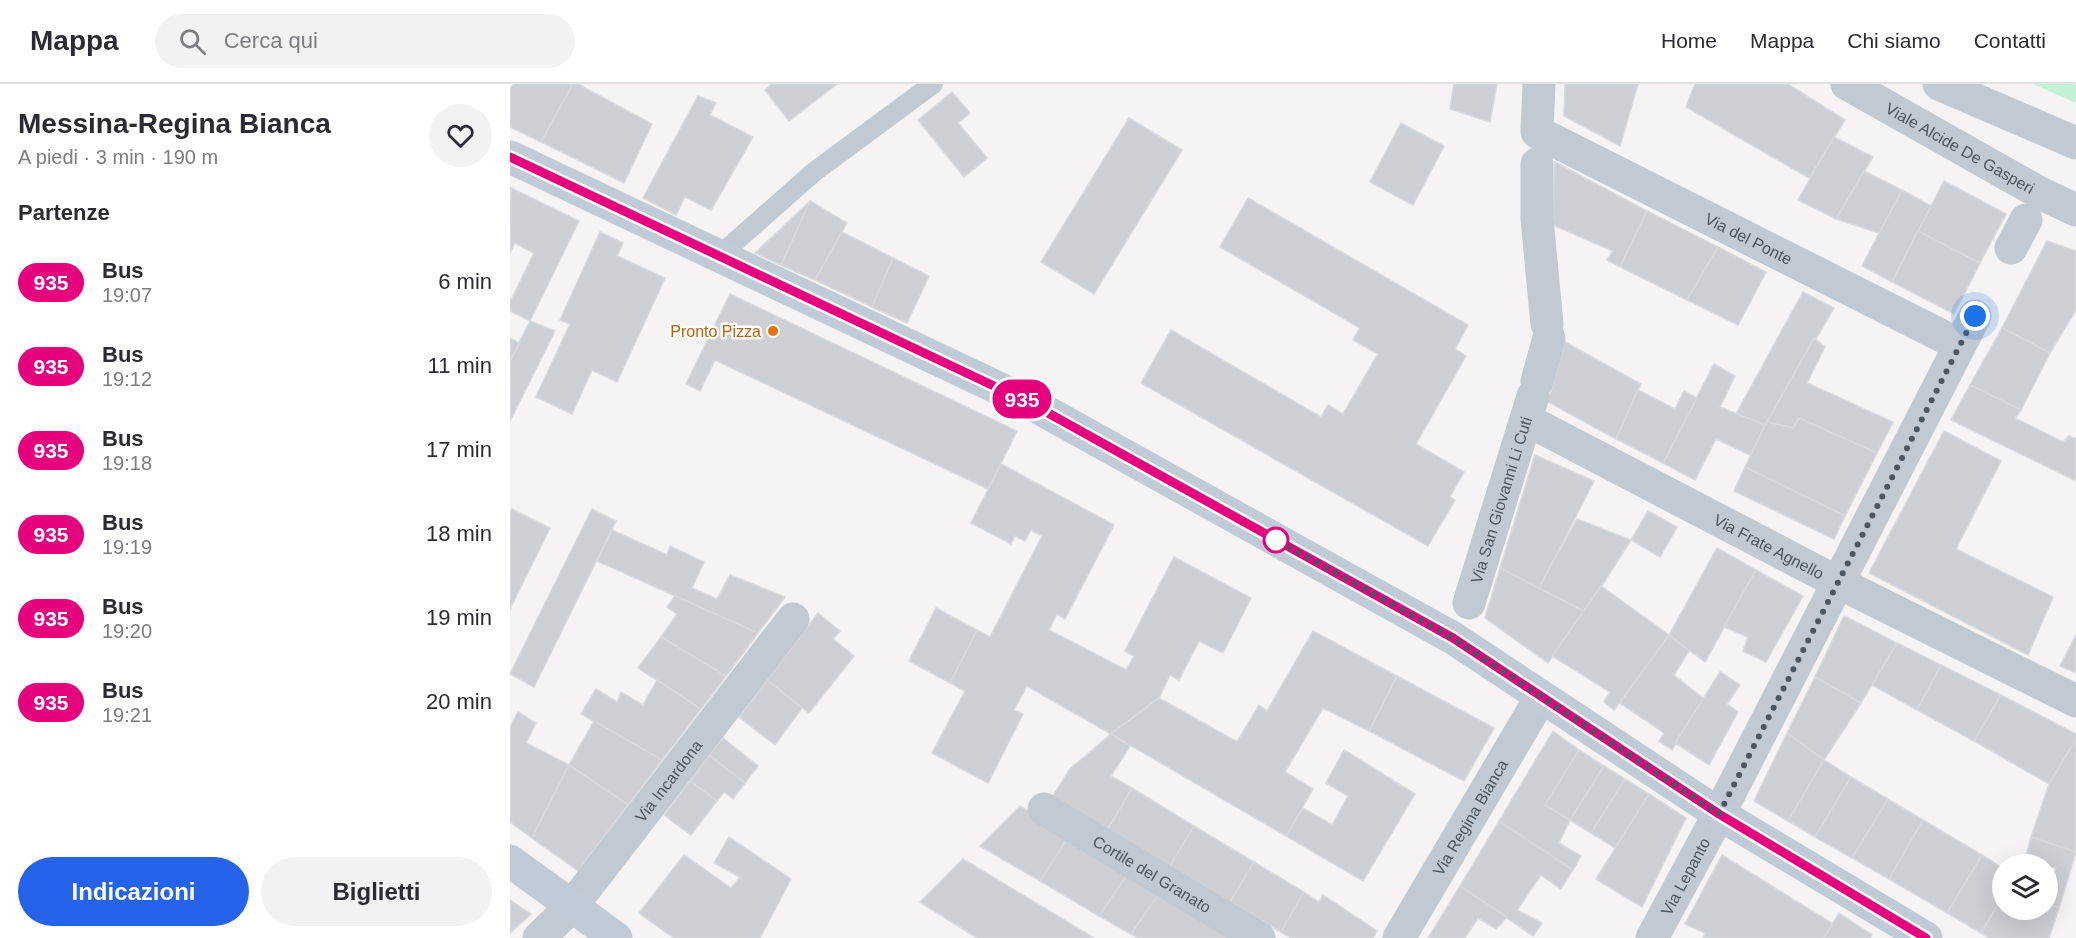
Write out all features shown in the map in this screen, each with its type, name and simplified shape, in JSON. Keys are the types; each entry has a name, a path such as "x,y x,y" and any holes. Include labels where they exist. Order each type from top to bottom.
{"main road":[{"path":"510,156 1032,404 1453,638 1719,814 1910,934"},
{"path":"510,861 616,938"}],"street":[{"name":"Via del Ponte","path":"1539,84 1537,132 1960,345"},
{"name":"Viale Alcide De Gasperi","path":"1847,84 2040,193 2076,210"},
{"path":"1939,84 2076,143"},
{"name":"Via San Giovanni Li Cuti","path":"1469,603 1533,399 1548,331 1537,219 1536,164"},
{"path":"2011,248 2026,220"},
{"name":"Via Lepanto","path":"1652,938 1719,814 1975,316"},
{"name":"Via Frate Agnello","path":"1533,399 1837,582 2076,701"},
{"name":"Via Incardona","path":"539,938 572,906 793,619"},
{"name":"Via Regina Bianca","path":"1399,938 1541,697"},
{"name":"Cortile del Granato","path":"1044,809 1259,938"}],"lane":[{"path":"719,256 814,172 933,84"}],"green space":[{"path":"2033,84 2076,85 2076,103"}],"building":[{"path":"514,84 573,84 541,142 510,127 510,89"},
{"path":"573,84 578,84 652,124 624,183 541,142"},
{"path":"772,84 837,84 789,121 765,90"},
{"path":"1454,84 1497,84 1490,122 1450,109"},
{"path":"1565,84 1638,84 1620,146 1564,116"},
{"path":"1695,84 1788,84 1845,120 1809,178 1686,107"},
{"path":"952,92 970,113 958,123 987,158 964,177 918,120"},
{"path":"698,96 716,103 710,115 753,137 711,210 685,197 676,215 643,198"},
{"path":"1129,118 1182,150 1094,294 1041,262"},
{"path":"1401,123 1444,146 1413,205 1370,182"},
{"path":"1834,137 1873,157 1836,219 1798,200"},
{"path":"1555,162 1647,211 1620,267 1607,260 1613,251 1553,225"},
{"path":"1864,171 1902,190 1879,233 1836,219"},
{"path":"1944,181 2006,214 1980,263 1918,231"},
{"path":"511,188 579,221 530,321 510,311 510,302 534,253 515,243 510,253"},
{"path":"1902,190 1931,206 1892,282 1862,266"},
{"path":"1248,198 1468,325 1455,349 1466,356 1416,444 1464,472 1450,497 1455,500 1428,546 1141,383 1171,330 1321,417 1328,405 1343,414 1378,354 1353,340 1360,328 1220,247"},
{"path":"810,201 847,223 815,280 781,265"},
{"path":"810,201 781,265 755,253"},
{"path":"1647,211 1718,247 1687,300 1620,267"},
{"path":"1918,231 1980,263 1954,314 1892,282"},
{"path":"600,232 623,243 617,256 665,278 617,382 592,370 572,414 536,397 570,324 560,320"},
{"path":"842,232 893,258 872,307 815,280"},
{"path":"2047,241 2076,251 2076,310 2050,353 2002,328"},
{"path":"1718,247 1766,272 1738,325 1687,300"},
{"path":"893,258 929,276 907,323 872,307"},
{"path":"1803,292 1834,308 1765,425 1736,414"},
{"path":"730,294 1017,431 988,489 715,360 700,391 686,384"},
{"path":"530,321 555,331 510,421 510,361"},
{"path":"2002,328 2050,353 2021,410 1970,385"},
{"path":"510,338 519,343 510,361"},
{"path":"1814,338 1825,347 1807,383 1893,422 1877,453 1799,418 1793,428 1767,422"},
{"path":"1565,342 1641,384 1616,439 1548,402"},
{"path":"1714,364 1735,376 1720,407 1765,425 1750,455 1716,439 1695,480 1663,463"},
{"path":"1970,385 2021,410 2015,418 2063,442 2069,436 2076,439 2076,481 1951,420"},
{"path":"1638,390 1675,409 1684,391 1697,398 1663,463 1616,439"},
{"path":"1799,418 1877,453 1845,516 1745,467 1767,422 1793,428"},
{"path":"1944,431 2001,461 1956,549 2053,597 2028,655 1869,573"},
{"path":"1535,455 1594,481 1539,588 1500,568"},
{"path":"1001,464 1114,525 1065,619 1057,614 1049,630 1126,670 1134,656 1125,651 1174,557 1251,598 1223,653 1199,641 1179,680 1170,675 1159,698 1111,734 1027,686 1014,710 1023,714 988,783 932,753 965,691 950,683 977,630 990,637 1042,536 1031,530 1025,541 1015,536 1011,544 971,523"},
{"path":"1745,467 1845,516 1834,539 1734,491"},
{"path":"512,509 550,528 510,609 510,512"},
{"path":"592,509 616,521 534,687 510,674"},
{"path":"1648,511 1677,527 1660,557 1631,540"},
{"path":"1577,519 1631,540 1585,612 1539,588"},
{"path":"612,530 667,555 670,546 704,562 692,588 717,599 730,575 785,597 758,633 597,561"},
{"path":"1717,548 1756,570 1705,662 1669,635"},
{"path":"1500,568 1585,612 1548,663 1485,618"},
{"path":"1756,570 1803,596 1766,662 1743,651 1748,637 1724,627"},
{"path":"1601,586 1669,635 1614,710 1604,702 1610,692 1552,656"},
{"path":"675,596 758,633 726,676 661,637 677,614 667,607"},
{"path":"936,608 977,630 950,683 909,661"},
{"path":"818,613 840,631 833,639 854,656 809,713 767,680"},
{"path":"1844,616 1897,643 1861,703 1815,677"},
{"path":"1313,631 1397,676 1369,731 1323,708 1285,772 1313,789 1286,836 1111,734 1159,698 1237,742 1259,705 1267,711"},
{"path":"1669,635 1689,651 1674,675 1704,699 1672,750 1659,741 1664,733 1620,703"},
{"path":"2076,635 2076,673 2060,666"},
{"path":"661,637 726,676 701,709 638,668"},
{"path":"1897,643 1941,665 1917,710 1872,685"},
{"path":"1941,665 2001,695 1974,741 1917,710"},
{"path":"1720,672 1740,685 1727,704 1738,712 1709,765 1675,743"},
{"path":"1397,676 1494,728 1464,781 1369,731"},
{"path":"1815,677 1861,703 1824,760 1787,733"},
{"path":"657,680 701,709 662,760 581,714 596,689 617,702 621,692 643,705"},
{"path":"767,680 802,708 775,745 739,717"},
{"path":"2001,695 2076,734 2076,739 2049,784 1974,741"},
{"path":"518,712 536,723 526,743 569,765 532,838 510,822 510,727"},
{"path":"594,721 662,760 628,805 569,765"},
{"path":"1553,731 1579,750 1545,805 1570,820 1559,843 1581,856 1573,870 1499,821"},
{"path":"1787,733 1824,760 1788,821 1754,801"},
{"path":"1111,734 1130,746 1111,776 1132,788 1108,829 1053,796 1070,769"},
{"path":"723,738 758,766 745,783 709,755"},
{"path":"2076,739 2076,852 2031,837 2049,784"},
{"path":"1344,750 1415,794 1363,881 1286,836 1303,808 1332,825 1348,796 1326,783"},
{"path":"1579,750 1604,766 1570,820 1545,805"},
{"path":"709,755 745,783 733,799 724,792 717,801 690,781"},
{"path":"1824,760 1851,777 1815,837 1788,821"},
{"path":"569,765 628,805 578,871 532,838"},
{"path":"1604,766 1625,779 1591,833 1570,820"},
{"path":"1851,777 1888,799 1852,858 1815,837"},
{"path":"1625,779 1649,794 1615,848 1591,833"},
{"path":"690,781 717,801 691,835 664,815"},
{"path":"1132,788 1194,826 1170,866 1108,829"},
{"path":"1649,794 1686,818 1642,907 1596,879"},
{"path":"1888,799 1923,820 1889,879 1852,858"},
{"path":"1020,806 1069,836 1040,881 980,846"},
{"path":"1923,820 1982,855 1947,913 1889,879"},
{"path":"1499,821 1573,870 1561,889 1541,875 1517,910 1542,923 1533,936 1460,886"},
{"path":"1194,826 1254,862 1230,902 1170,866"},
{"path":"1069,836 1129,872 1099,916 1040,881"},
{"path":"729,837 791,879 760,938 674,938 639,913 684,855 731,888 740,877 714,863"},
{"path":"2031,837 2076,852 2059,908 2058,854 2027,854"},
{"path":"1722,855 1833,924 1824,938 1703,938 1705,933 1685,924"},
{"path":"1982,855 1992,862 1992,915 1981,933 1947,913"},
{"path":"963,859 1094,938 977,938 920,902"},
{"path":"1254,862 1304,892 1281,932 1230,902"},
{"path":"1129,872 1161,891 1131,934 1099,916"},
{"path":"1460,886 1507,917 1496,929 1478,918 1465,938 1428,938"},
{"path":"1161,891 1239,938 1138,938 1131,934"},
{"path":"1304,892 1319,902 1323,895 1377,931 1373,938 1291,938 1281,932"},
{"path":"510,900 531,914 510,933"},
{"path":"1839,913 1872,935 1870,938 1824,938"},
{"path":"1992,915 1992,920 2055,920 2049,938 1989,938 1981,933"}],"bus line":[{"name":"935","path":"510,157 1032,404 1453,638 1719,814 1926,938"}],"place":[{"name":"Pronto Pizza","path":"773,331"}],"route":[{"path":"1276,540 1273,538 1453,638 1719,814 1975,316"}]}
